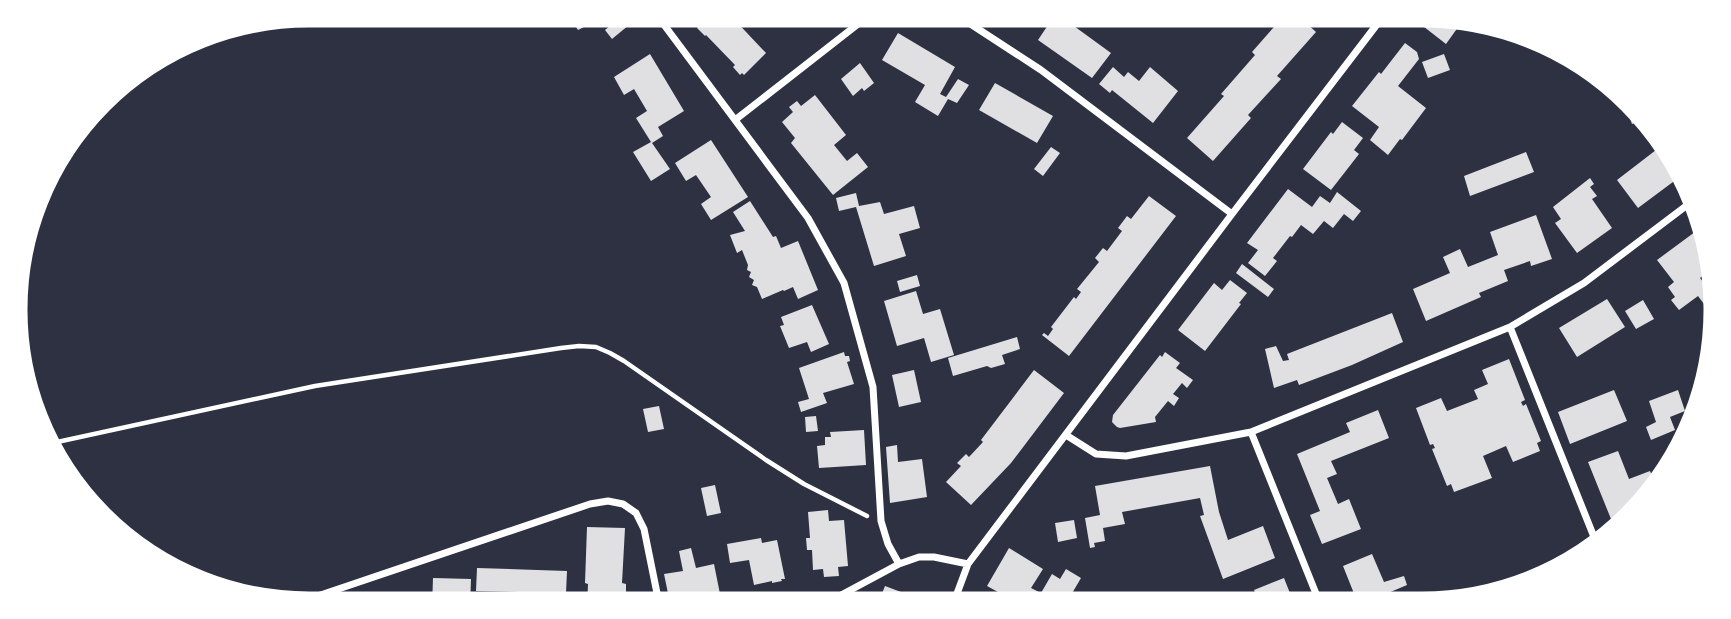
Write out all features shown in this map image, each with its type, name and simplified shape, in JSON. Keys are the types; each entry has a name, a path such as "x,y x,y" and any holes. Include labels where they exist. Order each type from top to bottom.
{"street":[{"path":"663,23 808,218 844,283 873,387 881,521 898,564"},
{"path":"735,120 859,23"},
{"path":"969,23 1041,70 1231,214"},
{"path":"957,596 968,564 1378,23"},
{"path":"1066,435 1096,454 1126,456 1251,432 1510,327 1584,283 1688,205"},
{"path":"1510,327 1594,538"},
{"path":"1251,432 1317,596"},
{"path":"318,596 590,504 608,501 623,504 636,513 644,529 658,596"},
{"path":"839,596 898,564 919,557 934,556 968,564"}],"path":[{"path":"55,442 315,386 561,348 596,347 624,361 804,484 881,521"}],"building":[{"path":"573,23 581,23 584,27 578,30"},
{"path":"614,23 629,25 612,39 605,30"},
{"path":"694,23 738,23 766,53 744,75 740,75 733,67 735,65"},
{"path":"1049,23 1070,23 1111,53 1092,78 1038,40"},
{"path":"1278,23 1306,23 1316,32 1277,76 1281,79 1248,115 1251,118 1213,161 1187,138 1255,55 1252,52"},
{"path":"1419,23 1460,25 1446,44"},
{"path":"898,33 955,67 940,94 946,97 958,79 969,85 957,103 948,99 938,116 915,102 925,85 882,60"},
{"path":"1405,43 1417,52 1419,59 1398,86 1426,108 1388,155 1370,140 1379,127 1352,106"},
{"path":"650,54 684,111 658,127 663,136 652,143 670,169 651,181 633,152 651,142 636,118 647,111 634,89 624,95 614,77"},
{"path":"1444,54 1450,70 1428,78 1422,62"},
{"path":"860,63 874,83 853,96 841,79"},
{"path":"1113,67 1124,77 1128,72 1139,81 1150,67 1178,91 1153,123 1112,90 1110,93 1099,84"},
{"path":"995,83 1053,116 1037,143 979,110"},
{"path":"815,95 846,135 834,145 847,161 857,153 868,167 833,195 791,143 795,138 782,122 793,112 789,107 797,101 801,106"},
{"path":"1627,110 1638,122 1632,124"},
{"path":"1342,122 1363,138 1354,150 1359,154 1331,190 1303,169"},
{"path":"1644,128 1677,179 1638,208 1617,180 1656,150"},
{"path":"711,140 748,197 711,220 701,204 711,197 696,175 686,181 675,163"},
{"path":"1051,147 1060,153 1043,176 1034,169"},
{"path":"1526,152 1534,172 1470,196 1464,176"},
{"path":"1590,178 1594,184 1590,187 1597,196 1592,199 1612,228 1577,253 1555,223 1561,219 1553,207"},
{"path":"1288,189 1312,207 1320,196 1330,203 1337,192 1361,211 1353,221 1344,214 1333,228 1324,221 1313,234 1301,225 1273,258 1277,261 1265,276 1248,263 1258,250 1247,243"},
{"path":"856,193 859,206 880,202 884,214 914,206 920,228 899,234 906,256 874,266 856,207 839,211 836,198"},
{"path":"1149,196 1176,216 1069,356 1042,335 1044,333 1048,336 1053,329 1051,327 1081,292 1077,289 1099,262 1095,258 1103,248 1107,251 1122,231 1118,228 1127,216 1131,219"},
{"path":"750,201 773,237 776,236 781,248 798,241 818,290 798,299 793,287 762,299 757,287 752,285 754,280 749,277 751,272 747,270 748,265 742,250 737,253 730,235 745,231 733,212"},
{"path":"1536,215 1552,259 1531,266 1530,261 1504,270 1508,281 1479,293 1481,297 1426,321 1413,289 1450,273 1443,257 1460,249 1468,267 1498,255 1490,232"},
{"path":"1697,231 1706,273 1700,278 1708,288 1704,291 1708,302 1704,304 1698,296 1679,310 1671,300 1675,297 1668,287 1674,282 1657,260"},
{"path":"1242,264 1274,289 1268,297 1236,273"},
{"path":"917,275 920,286 900,292 897,281"},
{"path":"1230,280 1247,293 1205,351 1178,330 1214,283 1222,290"},
{"path":"916,291 923,314 940,309 954,355 931,362 924,338 897,346 884,301"},
{"path":"1607,299 1625,327 1577,357 1559,328"},
{"path":"1643,300 1654,319 1636,329 1625,311"},
{"path":"812,305 829,344 811,352 807,342 789,348 780,326 784,325 781,317"},
{"path":"1392,313 1403,342 1299,385 1297,380 1274,388 1265,349 1276,346 1283,361 1289,360 1287,354"},
{"path":"1017,337 1020,349 1002,355 1005,364 953,376 948,358"},
{"path":"844,352 845,356 849,356 850,361 847,362 854,384 823,393 827,403 801,412 798,402 809,399 799,368"},
{"path":"1165,352 1180,363 1176,368 1193,380 1187,388 1182,383 1173,394 1179,398 1174,406 1168,401 1155,417 1156,422 1117,427 1112,422 1113,415"},
{"path":"1509,359 1525,400 1521,402 1523,406 1526,404 1541,441 1537,443 1540,451 1513,462 1506,446 1483,456 1492,478 1454,492 1451,484 1447,486 1432,449 1435,448 1433,444 1430,445 1416,408 1441,398 1447,411 1478,399 1474,390 1488,384 1482,370"},
{"path":"914,370 921,402 899,407 892,375"},
{"path":"1034,370 1064,393 1011,463 971,505 946,482 961,466 957,463 966,454 969,457 983,442 981,440"},
{"path":"1614,390 1627,421 1570,444 1558,412"},
{"path":"1678,390 1685,411 1670,417 1675,430 1651,440 1646,427 1656,422 1649,401"},
{"path":"659,406 664,429 648,432 643,409"},
{"path":"1378,410 1389,438 1331,461 1337,474 1327,478 1338,504 1349,499 1361,529 1322,544 1310,515 1320,511 1297,454 1350,432 1346,423"},
{"path":"816,416 818,431 806,432 805,417"},
{"path":"864,430 866,465 819,468 817,446 825,445 825,437 831,437 830,432"},
{"path":"897,445 898,462 922,459 927,497 890,503 886,447"},
{"path":"1618,451 1629,479 1650,471 1653,478 1621,515 1611,519 1588,462"},
{"path":"1210,466 1219,512 1228,540 1263,526 1275,558 1223,579 1200,516 1204,515 1200,498 1122,512 1125,524 1103,528 1105,541 1094,543 1095,547 1090,548 1085,518 1100,515 1095,486"},
{"path":"715,485 721,513 707,516 701,488"},
{"path":"828,510 829,521 844,520 848,566 838,567 839,576 824,577 823,569 813,570 812,550 807,550 806,538 810,538 808,512"},
{"path":"1074,520 1077,538 1058,542 1055,523"},
{"path":"587,527 625,528 622,583 626,584 626,596 588,596 588,584 585,583"},
{"path":"761,538 762,543 777,540 785,579 781,579 782,581 754,585 749,560 730,563 727,544"},
{"path":"691,548 696,568 714,564 720,596 669,596 664,574 683,571 679,551"},
{"path":"1009,548 1043,569 1031,588 1041,593 1052,574 1060,579 1066,569 1081,578 1070,596 996,596 998,592 987,586"},
{"path":"1372,554 1384,582 1404,576 1407,585 1388,593 1389,596 1355,596 1343,566"},
{"path":"477,568 567,571 566,593 476,591"},
{"path":"433,578 471,579 470,596 432,596"},
{"path":"1284,578 1291,596 1257,596 1254,590"},
{"path":"885,586 901,592 900,596 881,596"}]}
